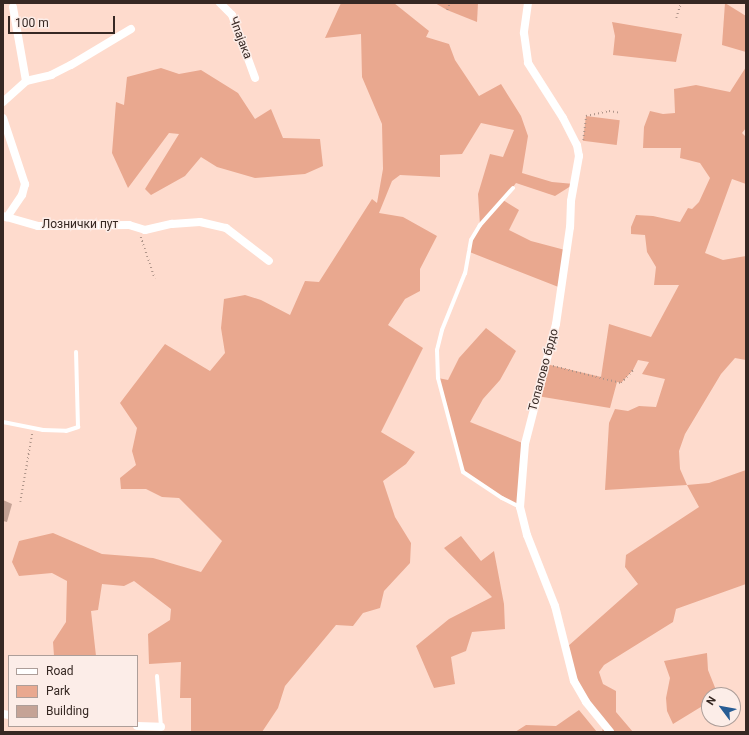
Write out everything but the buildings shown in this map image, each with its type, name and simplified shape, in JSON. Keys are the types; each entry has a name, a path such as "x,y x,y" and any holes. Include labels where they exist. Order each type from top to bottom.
{"street":[{"name":"Чпајака","path":"220,3 232,15 255,78"},
{"name":"Топалово брдо","path":"528,3 524,33 528,63 577,145 580,156 571,200 570,228 556,324 525,444 520,507 527,535 555,606 574,680 586,702 610,732"},
{"path":"13,7 26,81"},
{"path":"3,102 26,81 51,75 65,69 131,29"},
{"name":"Лознички пут","path":"3,118 25,184 22,194 5,217 38,226 130,225 138,228"},
{"path":"138,228 145,230 172,224 200,222 226,228 269,261"},
{"path":"138,726 161,727"}],"lane":[{"path":"513,188 480,225 471,240 464,273 442,330 437,350 438,378 463,472 502,498 520,507"},
{"path":"3,422 33,429 66,431 76,429 80,425 76,352"},
{"path":"157,676 161,727"}],"path":[{"path":"447,10 450,3"},
{"path":"676,18 681,3"},
{"path":"577,145 583,141 586,116 609,111 621,113"},
{"path":"138,228 156,279"},
{"path":"546,364 621,383 634,370"},
{"path":"20,502 33,429"}],"green space":[{"path":"341,3 394,3 429,31 426,37 449,44 455,60 479,96 501,84 521,116 528,136 522,173 552,182 574,184 555,196 516,183 503,200 519,210 509,230 531,241 565,250 561,288 467,251 480,225 478,194 490,154 503,157 514,130 481,123 462,154 440,155 440,177 400,175 392,181 379,213 403,217 437,236 420,269 420,291 405,299 388,325 423,348 381,432 415,452 406,464 383,481 395,517 411,543 410,563 384,591 380,608 363,613 353,626 336,625 285,686 278,708 262,732 191,732 191,698 180,698 181,662 149,664 148,634 170,620 171,609 134,581 124,586 102,584 98,610 91,611 96,655 54,655 53,642 66,622 67,581 52,573 19,576 12,562 19,541 53,533 102,554 153,558 201,572 222,541 179,498 162,497 146,489 121,489 120,478 136,465 132,451 137,428 120,403 165,344 210,371 225,353 221,328 224,299 245,295 261,300 290,315 305,281 319,282 372,199 377,203 383,169 382,124 362,77 361,34 325,38"},
{"path":"435,3 478,3 477,22 447,10"},
{"path":"725,3 746,16 746,52 722,45"},
{"path":"612,22 682,34 676,62 613,55 615,36"},
{"path":"746,67 746,128 742,133 746,137 746,184 732,179 705,253 723,260 746,256 746,360 735,358 721,374 685,434 679,451 680,469 687,485 605,490 609,423 615,409 628,411 639,406 656,407 665,379 642,374 649,362 638,360 633,370 621,383 617,382 610,408 537,396 546,364 601,377 609,324 651,337 679,285 654,285 656,267 647,252 645,235 631,234 631,227 636,215 653,216 680,222 688,208 692,209 699,202 710,178 700,163 680,158 681,148 643,148 644,127 650,111 663,114 675,113 674,89 696,85 730,92"},
{"path":"161,68 179,74 201,70 238,93 255,119 271,109 283,138 320,139 323,166 305,174 255,178 217,167 201,157 185,176 151,195 145,189 179,134 169,133 128,188 112,153 116,102 124,105 127,77"},
{"path":"586,116 620,120 617,145 583,141"},
{"path":"486,328 516,351 500,380 483,399 470,422 525,444 520,507 502,498 463,472 438,378 448,380 459,358"},
{"path":"746,470 746,584 676,609 673,622 604,665 599,672 603,684 616,691 616,712 633,732 602,732 604,724 574,681 567,647 638,584 625,567 626,555 699,507 687,485 709,483"},
{"path":"461,536 481,561 494,551 504,604 505,629 472,632 466,651 451,657 455,684 434,688 416,646 449,619 492,597 444,548"},
{"path":"707,653 708,670 715,687 701,687 701,707 673,724 667,711 666,698 670,678 664,661"},
{"path":"579,710 597,732 515,732 526,725 556,726"}]}
